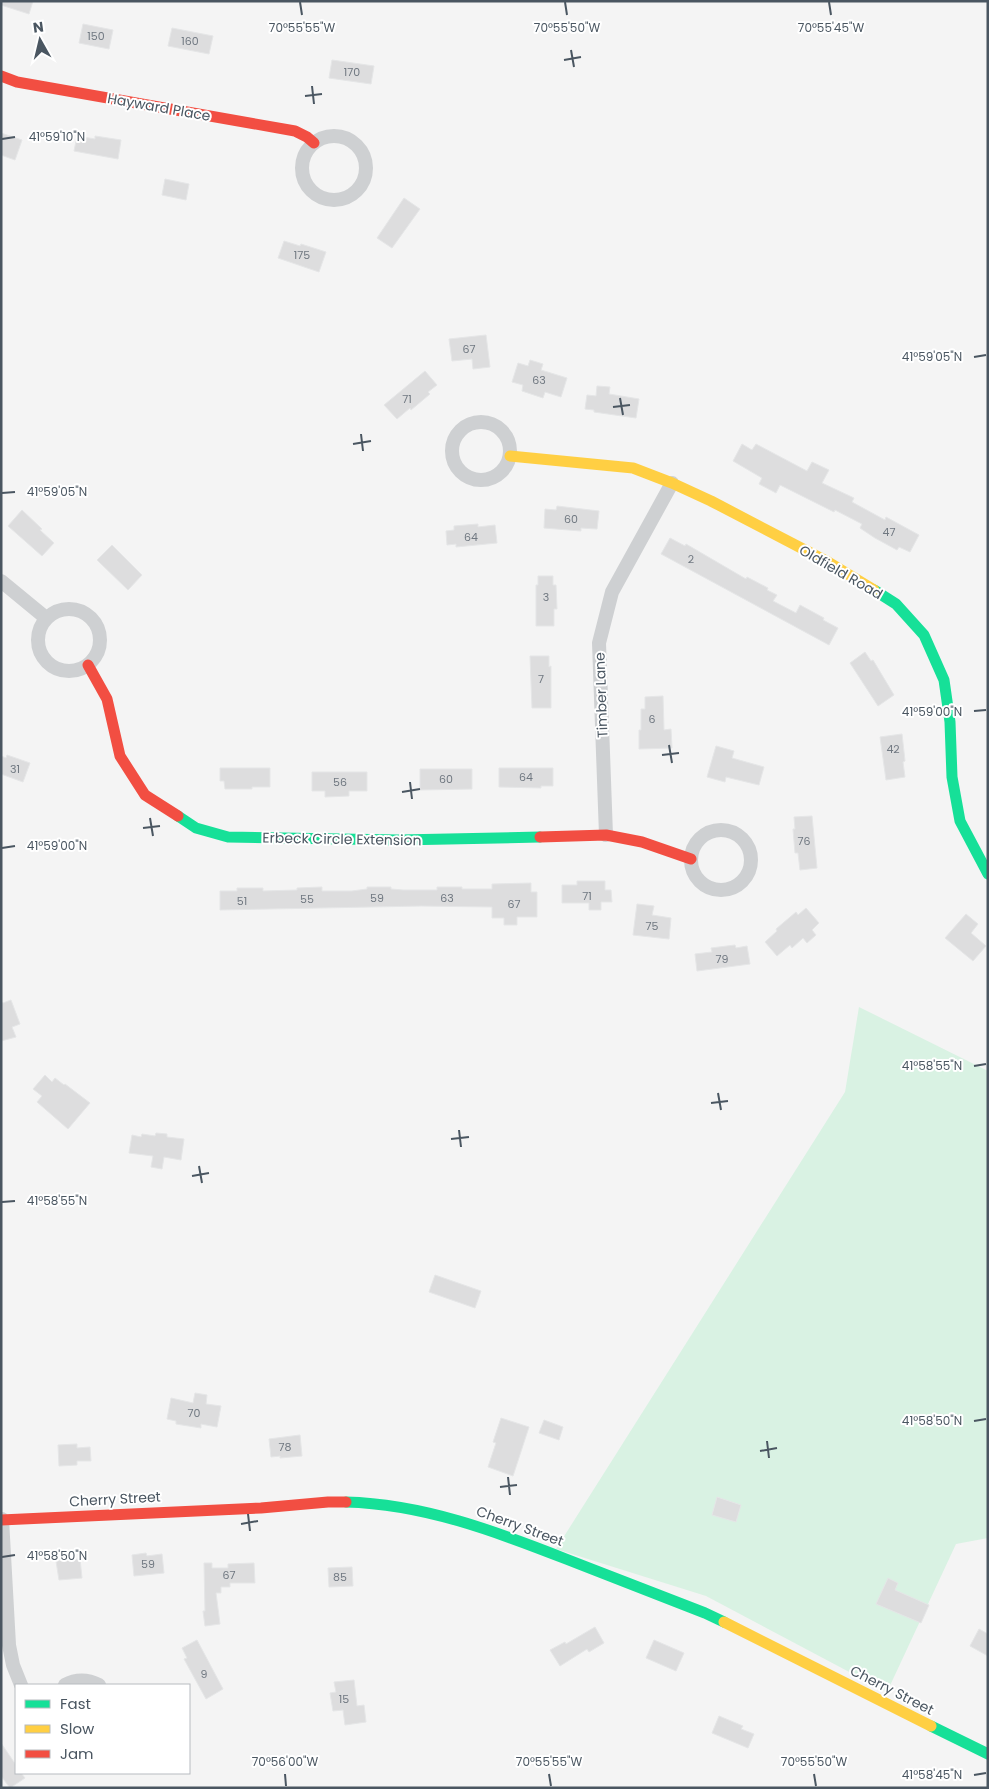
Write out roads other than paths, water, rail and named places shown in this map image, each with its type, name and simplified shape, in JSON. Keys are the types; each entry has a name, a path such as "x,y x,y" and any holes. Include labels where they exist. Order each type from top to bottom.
{"street":[{"name":"Hayward Place","path":"1,76 17,82 295,131 314,143"},
{"path":"330,136 348,139 362,151 367,167 363,184 350,197 333,201 325,200 310,190 305,183 302,166 308,150 314,143 321,138 330,136"},
{"path":"483,422 493,424 507,437 510,446 510,456 507,465 501,472 493,478 484,480 474,479 458,469 452,451 458,434 465,427 483,422"},
{"name":"Oldfield Road","path":"510,456 633,468 711,501 828,562 896,604 924,635 944,680 950,722 952,777 960,821 988,874"},
{"name":"Timber Lane","path":"606,835 599,643 612,592 672,483"},
{"path":"1,581 46,618"},
{"path":"69,609 82,612 94,621 100,638 99,649 88,665 72,671 64,671 51,666 46,661 39,650 37,638 46,618 58,610 69,609"},
{"name":"Erbeck Circle Extension","path":"88,665 107,699 120,756 145,795 196,828 228,837 314,839 399,840 606,835 642,842 691,859"},
{"path":"724,830 734,833 742,839 750,856 750,866 740,883 732,888 712,889 696,877 691,859 693,849 698,841 706,834 724,830"},
{"name":"Cherry Street","path":"2,1520 261,1508 328,1502 372,1503 431,1513 506,1536 705,1613 988,1754"},
{"path":"2,1520 9,1645 13,1665 21,1684"},
{"path":"67,1684 83,1680 95,1684"}]}
